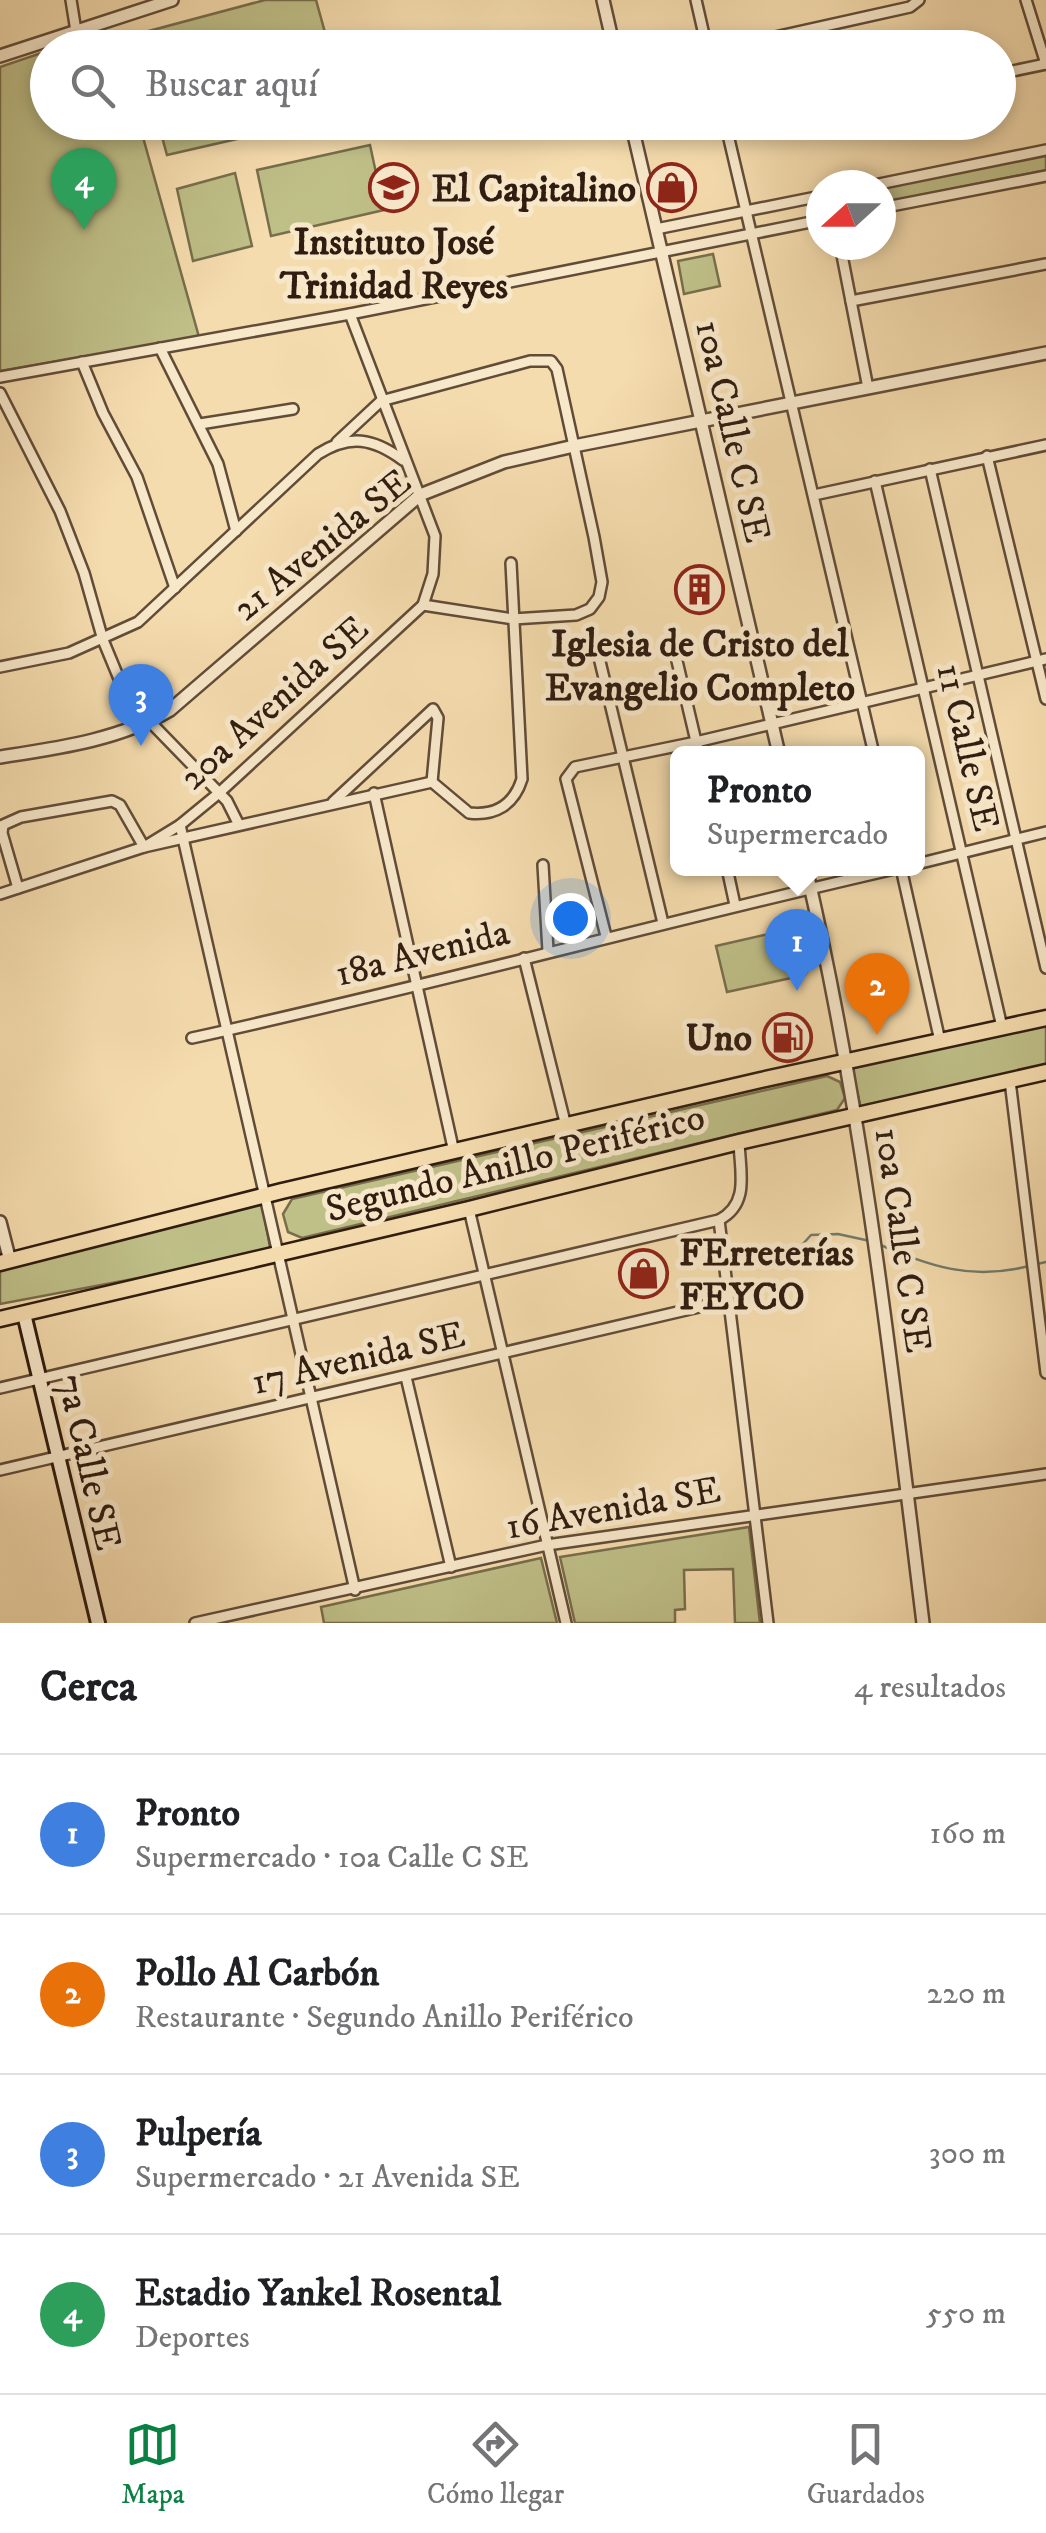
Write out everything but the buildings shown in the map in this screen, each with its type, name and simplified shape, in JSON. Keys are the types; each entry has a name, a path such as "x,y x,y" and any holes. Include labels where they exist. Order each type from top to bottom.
{"main road":[{"name":"Segundo Anillo Periférico","path":"5,1262 265,1196 1046,1018"},
{"name":"Segundo Anillo Periférico","path":"0,1319 1046,1072"},
{"name":"7a Calle SE","path":"24,1314 98,1623"}],"street":[{"path":"71,0 76,30"},
{"path":"79,30 172,0"},
{"path":"603,0 610,30"},
{"path":"696,0 704,30"},
{"path":"807,30 910,7 918,0"},
{"path":"1016,70 1046,64 1026,0"},
{"path":"0,56 30,46"},
{"name":"10a Calle C SE","path":"635,140 777,746"},
{"path":"729,140 872,746"},
{"path":"896,181 1046,150"},
{"path":"896,205 1046,176"},
{"path":"656,229 806,199"},
{"path":"0,377 350,314 806,223"},
{"path":"843,260 868,388"},
{"path":"851,301 1046,264"},
{"path":"0,667 69,653 138,622 318,454 337,442 381,401 530,361 551,361 562,381 602,582 599,598 590,609 576,615 513,619 424,605 436,553 435,536 381,401 350,314"},
{"path":"160,348 218,464 236,531"},
{"name":"21 Avenida SE","path":"0,757 104,738 152,721 170,710 420,495 504,462 1046,353"},
{"path":"82,362 86,378 137,476 174,588"},
{"path":"0,393 60,510 84,573 103,640 128,698 227,801 238,823"},
{"path":"200,424 293,410"},
{"path":"337,442 375,444 406,461"},
{"path":"814,494 1046,445"},
{"path":"988,456 1042,661 1046,699"},
{"path":"930,469 1046,968"},
{"name":"11 Calle SE","path":"875,480 1002,1027"},
{"path":"432,782 469,814 496,812 518,792 521,757 511,563"},
{"name":"20a Avenida SE","path":"0,894 144,847 180,825 424,605"},
{"path":"673,644 698,746"},
{"path":"596,645 662,923"},
{"path":"704,746 772,723 1042,661"},
{"path":"332,803 427,712 435,710 438,718 432,782"},
{"path":"606,936 566,778 575,767 670,751"},
{"path":"18,888 2,833 3,825 10,820 112,801 120,805 144,847 432,782"},
{"path":"374,793 454,1152"},
{"path":"180,825 355,1590"},
{"path":"925,862 1046,832"},
{"path":"543,866 548,951"},
{"path":"728,876 735,904"},
{"name":"10a Calle C SE","path":"808,876 874,1225 923,1623"},
{"name":"18a Avenida","path":"192,1038 417,986 735,904 864,876"},
{"path":"902,876 940,1041"},
{"path":"524,958 566,1126"},
{"path":"1010,1080 1046,1373"},
{"path":"0,1388 719,1220 732,1214 741,1197 738,1142"},
{"path":"469,1209 566,1623"},
{"path":"719,1220 768,1623"},
{"path":"0,1222 5,1262"},
{"name":"17 Avenida SE","path":"0,1470 729,1300"},
{"path":"406,1378 451,1568"},
{"name":"16 Avenida SE","path":"195,1623 546,1545 1046,1474"}],"green space":[{"path":"265,0 316,0 324,30 153,30"},
{"path":"30,57 30,140 144,140 199,337 0,371 0,67"},
{"path":"163,140 233,140 167,155"},
{"path":"370,145 384,210 271,236 257,170"},
{"path":"1046,155 1046,170 896,200 896,185"},
{"path":"235,173 252,246 193,261 177,189"},
{"path":"713,254 720,286 684,294 678,261"},
{"path":"808,925 815,959 805,975 727,992 716,946"},
{"path":"1046,1018 1046,1071 862,1114 851,1064"},
{"path":"827,1076 840,1082 845,1098 837,1110 302,1238 288,1232 283,1214 292,1199"},
{"path":"262,1203 271,1253 0,1304 0,1268"},
{"path":"749,1527 760,1623 735,1623 733,1569 684,1570 685,1609 675,1610 675,1623 575,1623 560,1557"},
{"path":"541,1558 557,1623 324,1623 321,1607"}],"waterway":[{"path":"792,1256 811,1235 838,1234 870,1241"},
{"path":"878,1244 951,1269 988,1272 1029,1266"},
{"path":"1037,1264 1046,1262"}],"place":[{"name":"Instituto José Trinidad Reyes","path":"394,187"},
{"name":"El Capitalino","path":"671,188"},
{"name":"Estadio Yankel Rosental","path":"84,230"},
{"name":"Iglesia de Cristo del Evangelio Completo","path":"700,589"},
{"name":"Pulpería","path":"141,746"},
{"name":"Pronto","path":"797,991"},
{"name":"Pollo Al Carbón","path":"877,1035"},
{"name":"Uno","path":"787,1037"},
{"name":"FErreterías FEYCO","path":"644,1274"}]}
